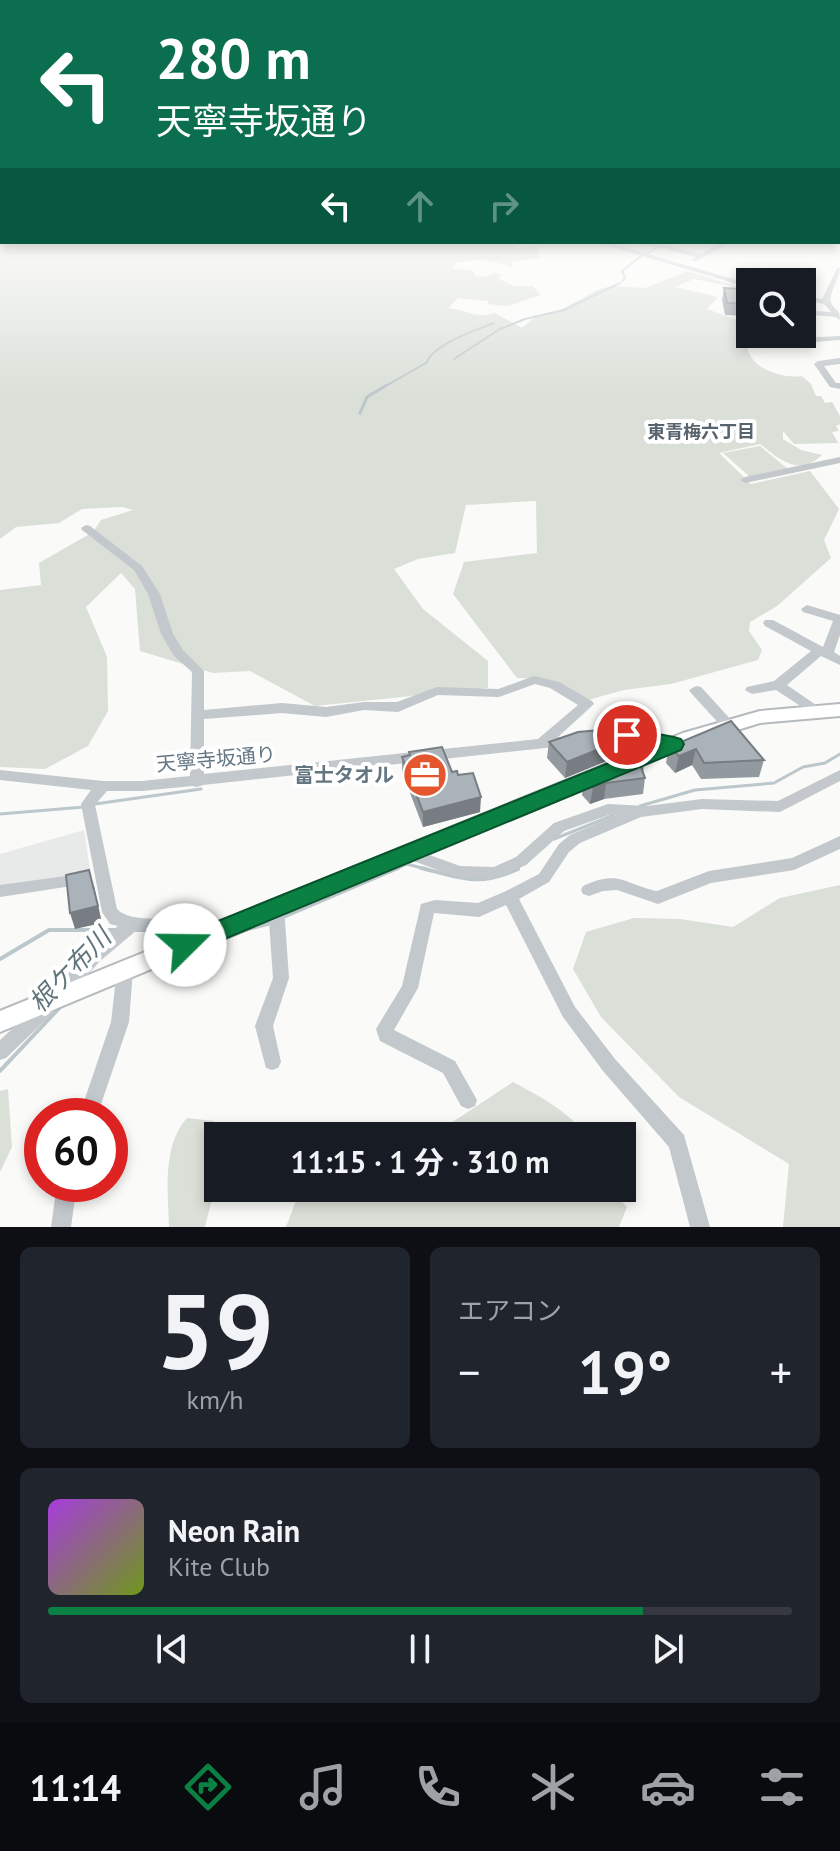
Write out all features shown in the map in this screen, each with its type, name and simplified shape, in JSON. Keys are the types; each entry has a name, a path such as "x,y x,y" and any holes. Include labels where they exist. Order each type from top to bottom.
{"main road":[{"path":"0,1022 217,932 277,916 407,853 674,744 728,725 769,715 840,710"}],"street":[{"path":"833,284 826,297 839,316"},
{"path":"816,300 827,302"},
{"path":"816,314 839,316"},
{"path":"816,340 840,338"},
{"path":"840,361 818,364 833,385 840,386"},
{"path":"745,480 840,460"},
{"path":"86,528 134,564 149,584 167,634 178,653 198,671 197,782"},
{"path":"752,690 778,685 823,652 840,619 807,609"},
{"path":"769,623 840,661"},
{"path":"200,715 282,708 326,712 364,706 398,707 437,691 499,693 534,680 554,685 587,704 542,743"},
{"path":"778,685 814,710"},
{"path":"696,690 728,725"},
{"path":"603,737 627,735 674,744"},
{"name":"天寧寺坂通り","path":"0,775 103,786 197,782 573,740"},
{"path":"468,1100 449,1067 386,1035 385,1029 410,988 427,909 435,906 479,910 510,897 544,878 564,848 575,839 639,812 702,804 780,807 840,775"},
{"path":"103,786 88,804 110,912 128,927 209,924 217,932"},
{"path":"407,853 460,872 495,873 521,861 565,823 608,809 639,812"},
{"path":"589,890 601,883 615,882 658,898 709,877 794,864 840,842"},
{"path":"0,891 102,876"},
{"path":"510,897 545,971 569,1012 609,1065 677,1142 700,1227"},
{"path":"272,1062 264,1026 281,978 277,916"},
{"path":"0,1052 58,998 93,957 128,927"},
{"path":"94,1098 120,1022 125,970"},
{"path":"61,1227 64,1202"}],"shaded area":[{"path":"0,284 533,286 540,295 508,306 458,298 448,308 477,315 495,313 522,328 536,316 561,310 597,290 611,286 645,288 654,284 682,284 675,287 718,297 707,309 736,320 736,348 748,348 756,363 770,372 802,376 811,384 816,396 821,396 825,403 832,402 840,416 840,424 836,426 839,431 832,432 838,443 794,444 783,431 783,439 801,450 822,455 805,465 790,464 760,444 719,453 751,484 810,471 839,509 824,540 831,558 777,606 750,622 749,631 762,650 758,660 671,684 624,690 588,700 543,679 517,678 453,594 464,562 537,553 536,501 466,505 455,553 418,559 394,569 423,609 488,661 488,688 315,706 250,671 213,673 140,651 135,589 121,573 86,607 107,657 108,711 88,746 45,769 0,767 0,590 41,585 39,563 93,532 101,520 133,510 122,507 82,509 59,523 16,527 0,539"},
{"path":"760,446 788,469 750,477 723,453"},
{"path":"84,830 91,876 0,889 0,854"},
{"path":"840,885 840,1227 783,1227 789,1164 679,1097 601,1017 573,969 586,932 634,918 680,919 733,927 780,898"},
{"path":"513,1082 542,1098 574,1122 453,1122"},
{"path":"8,1089 12,1147 0,1172 0,1091"},
{"path":"187,1118 214,1121 204,1122 204,1202 211,1202 205,1227 169,1227 168,1170 179,1129"},
{"path":"296,1202 622,1202 627,1207 619,1227 286,1227"}],"building":[{"path":"724,288 736,289 736,303 727,303"},
{"path":"731,721 764,760 704,763 696,749 679,756 669,747"},
{"path":"622,728 629,737 567,762 549,742 578,732"},
{"path":"442,747 452,772 457,771 458,775 473,773 481,797 423,812 402,757 410,755 409,752"},
{"path":"638,757 644,764 641,767 645,778 606,783 593,788 584,779"},
{"path":"89,870 98,906 70,913 66,875"}],"waterway":[{"path":"454,359 500,329 525,319 564,310 617,284"},
{"path":"384,387 426,363 446,344 494,323"},
{"path":"360,413 367,397 387,385"},
{"name":"根ケ布川","path":"640,806 695,790 774,783 803,767 825,763 840,754"},
{"path":"95,804 201,789"},
{"path":"0,814 84,807"},
{"name":"根ケ布川","path":"554,839 614,815"},
{"name":"根ケ布川","path":"394,870 407,864 426,869"},
{"name":"根ケ布川","path":"281,918 398,868"},
{"name":"根ケ布川","path":"421,868 426,869"},
{"name":"根ケ布川","path":"426,869 480,879 518,869"},
{"name":"根ケ布川","path":"244,930 271,923"},
{"name":"根ケ布川","path":"0,959 49,930 116,930"},
{"name":"根ケ布川","path":"136,930 156,930"},
{"name":"根ケ布川","path":"0,1071 63,1004"}],"place":[{"name":"富士タオル","path":"425,775"}],"district":[{"name":"東青梅六丁目","path":"701,432"}],"route":[{"path":"185,945 674,744 627,735"}]}
